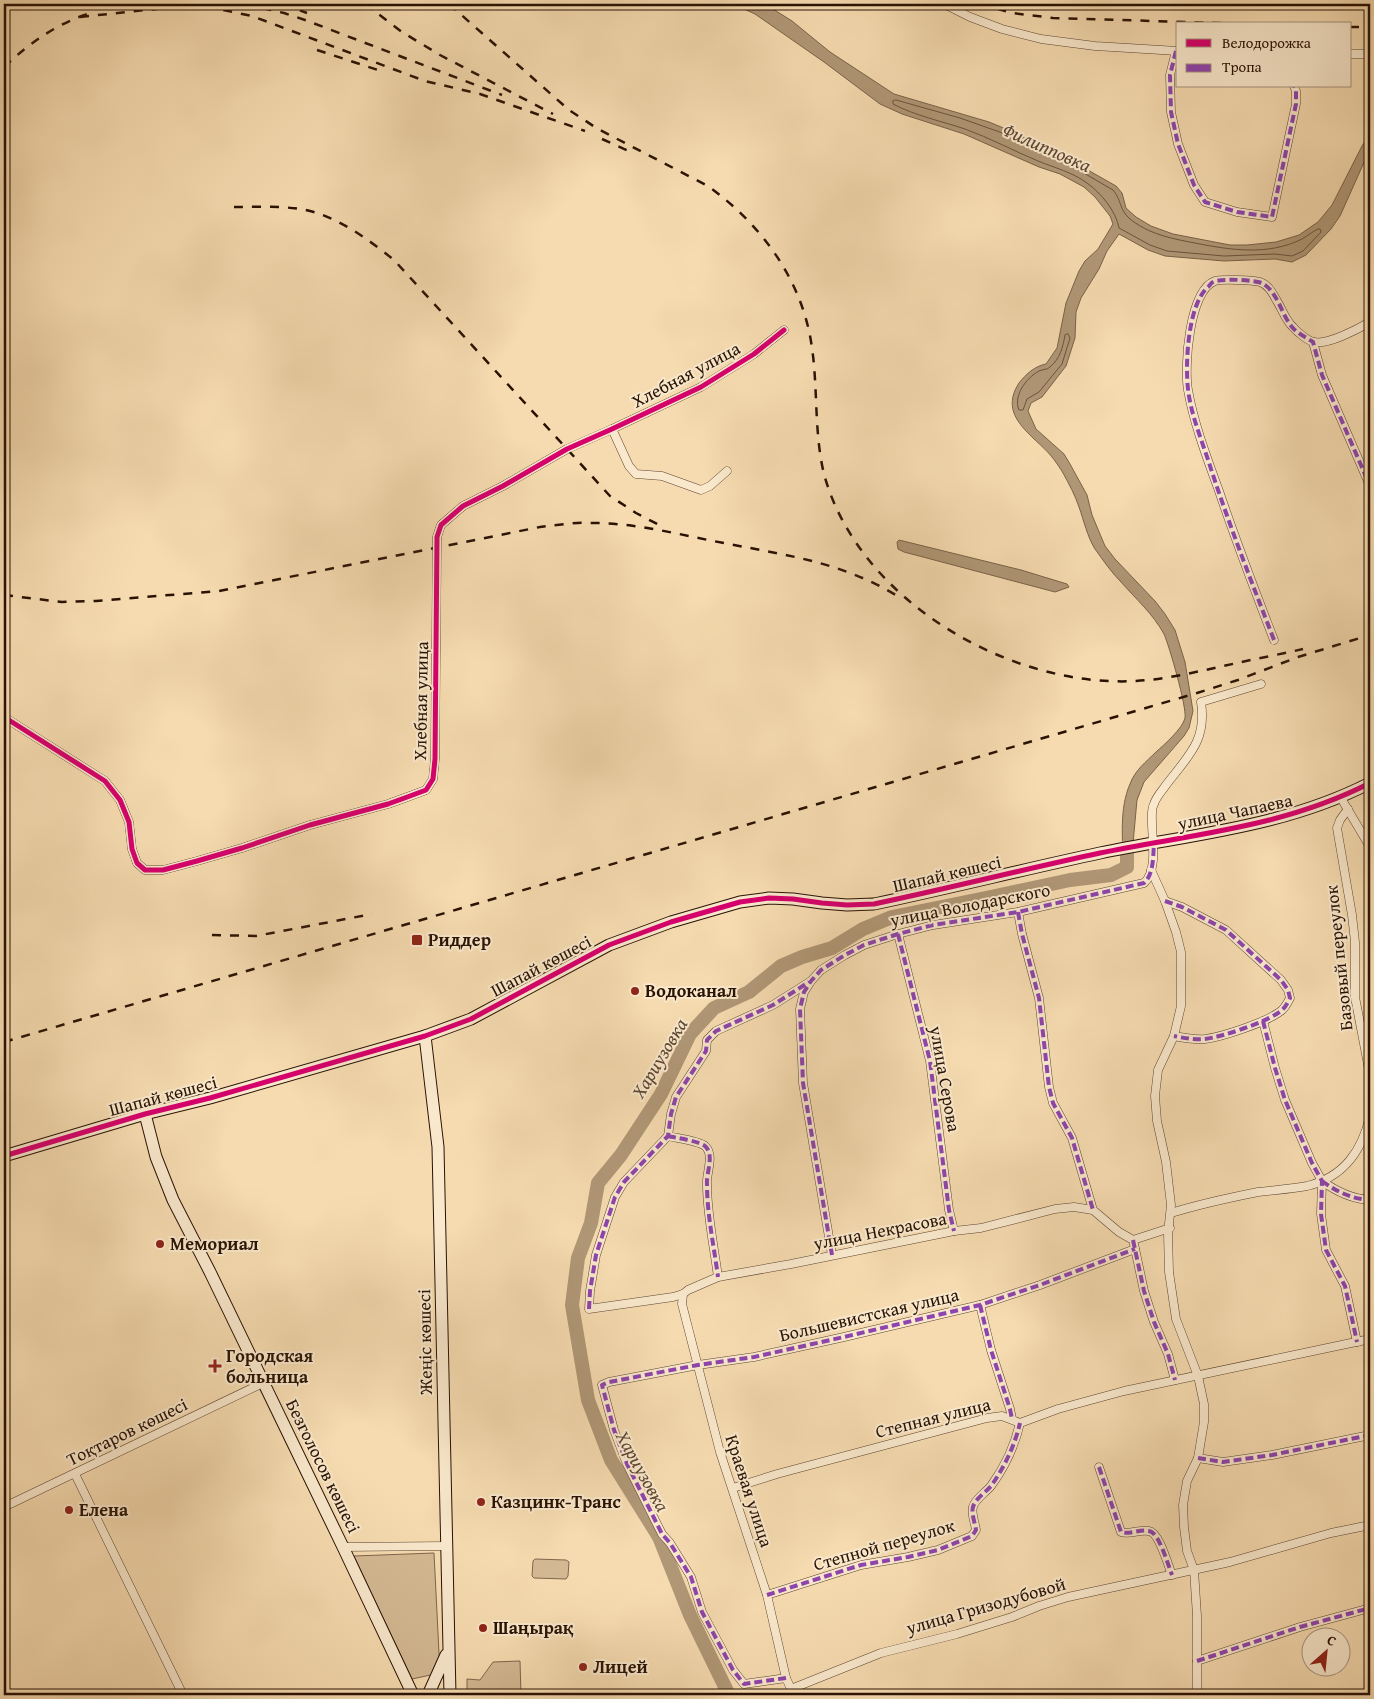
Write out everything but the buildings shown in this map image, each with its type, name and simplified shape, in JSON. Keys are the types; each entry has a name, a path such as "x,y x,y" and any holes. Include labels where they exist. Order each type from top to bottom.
{"street":[{"path":"944,4 970,17 1002,29 1041,39 1095,46 1176,51"},
{"path":"1176,54 1170,75 1171,112 1178,144 1194,186 1205,202 1221,208 1272,217 1296,104 1295,88"},
{"path":"1352,54 1370,54"},
{"path":"1274,640 1243,561 1199,430 1188,390 1186,363 1190,328 1197,304 1204,290 1214,281 1260,282 1269,288 1292,327 1313,342 1322,375 1370,486"},
{"path":"1313,342 1328,341 1370,322"},
{"name":"Хлебная улица","path":"4,717 105,781 120,800 129,822 132,848 137,863 145,870 163,870 206,858 310,825 388,804 426,790 433,779 435,759 437,548 441,525 463,506 503,486 566,449 612,430 701,387 754,354 784,330"},
{"path":"612,430 629,466 636,474 662,476 701,490 710,486 727,471"},
{"path":"1197,1695 1197,1616 1194,1570 1188,1551 1182,1505 1187,1481 1198,1458 1204,1422 1204,1404 1198,1376 1176,1319 1169,1272 1172,1213 1166,1162 1157,1121 1155,1096 1158,1070 1174,1036 1181,1006 1181,952 1165,901 1151,870 1154,843 1153,806 1195,747 1202,728 1202,702 1261,684"},
{"name":"улица Чапаева","path":"1100,854 1262,823 1342,798 1370,783"},
{"path":"1342,798 1370,847"},
{"name":"Базовый переулок","path":"1348,809 1337,828 1355,942 1355,997 1370,1075"},
{"name":"Шапай көшесі","path":"4,1156 145,1114 210,1098 425,1036 470,1020 609,945 670,922 740,902 769,898 831,904 874,904 1100,854"},
{"name":"улица Володарского","path":"832,1255 803,1083 800,1009 804,992 811,981 821,970 864,945 933,925 1018,912 1144,882 1148,879 1151,870"},
{"path":"1165,901 1182,907 1226,930 1281,980 1288,990 1290,998 1286,1006 1279,1013 1263,1021 1205,1039 1187,1039 1174,1036"},
{"path":"1018,912 1039,998 1052,1103 1072,1138 1093,1210 1119,1232 1133,1240 1170,1228"},
{"name":"улица Серова","path":"898,934 930,1061 949,1210 954,1230"},
{"path":"718,1277 708,1209 706,1181 710,1159 708,1150 704,1145 668,1136 676,1097 706,1051 707,1040 716,1031 773,1005 811,981"},
{"path":"1263,1021 1285,1100 1312,1163 1322,1181 1337,1192 1351,1197 1370,1200"},
{"name":"Жеңіс көшесі","path":"425,1036 438,1147 450,1695"},
{"name":"Безголосов көшесі","path":"145,1114 156,1157 173,1200 210,1272 413,1695"},
{"path":"1172,1213 1210,1201 1306,1186 1322,1181 1342,1170 1355,1156 1370,1116"},
{"name":"улица Некрасова","path":"668,1136 624,1182 615,1196 596,1255 589,1310 683,1294 718,1277 954,1230 981,1228 1055,1209 1074,1207 1093,1210"},
{"path":"1322,1181 1321,1214 1326,1250 1345,1286 1357,1342"},
{"path":"1133,1240 1144,1292 1154,1322 1168,1354 1175,1380"},
{"name":"Большевистская улица","path":"786,1678 744,1684 737,1675 702,1612 691,1577 670,1543 662,1534 627,1464 614,1430 602,1385 609,1382 754,1357 844,1338 980,1305 1040,1285 1135,1249"},
{"name":"Краевая улица","path":"683,1294 682,1304 720,1452 767,1595 791,1692"},
{"path":"980,1305 991,1350 1012,1419"},
{"path":"1020,1423 1058,1409 1124,1391 1370,1339"},
{"name":"Тоқтаров көшесі","path":"4,1508 262,1383"},
{"name":"Степная улица","path":"733,1488 777,1474 987,1418 1002,1416 1020,1423"},
{"name":"Степной переулок","path":"767,1595 862,1565 938,1550 972,1536 976,1530 972,1510 975,1502 998,1477 1010,1453 1020,1423"},
{"path":"1198,1458 1223,1462 1262,1457 1370,1435"},
{"path":"1099,1467 1121,1532 1129,1533 1148,1530 1153,1532 1160,1543 1172,1575"},
{"path":"75,1474 183,1695"},
{"name":"улица Гризодубовой","path":"791,1692 881,1653 957,1634 1068,1597 1230,1562 1331,1533 1370,1525"},
{"path":"343,1547 446,1546"},
{"path":"1197,1661 1300,1627 1370,1608"},
{"name":"Жеңіс көшесі","path":"428,1695 442,1668 449,1648"}],"shaded area":[{"path":"434,1553 440,1673 412,1679 354,1556"},
{"path":"535,1559 566,1560 569,1562 568,1576 566,1579 534,1578 532,1576 533,1561"},
{"path":"520,1661 521,1695 467,1695 467,1679 480,1680 493,1662"}],"water":[{"path":"733,4 765,4 792,21 830,52 894,94 989,122 1079,165 1116,186 1122,193 1126,208 1136,217 1151,226 1173,234 1230,245 1276,242 1299,235 1318,222 1332,205 1370,134 1370,149 1340,216 1331,229 1306,255 1292,262 1275,259 1224,261 1165,256 1148,250 1119,234 1107,251 1099,269 1081,298 1076,312 1075,338 1066,366 1042,397 1031,403 1028,411 1036,429 1064,454 1070,464 1087,495 1092,515 1105,546 1165,614 1175,630 1185,662 1193,711 1189,728 1144,782 1137,800 1131,865 1123,866 1122,824 1124,804 1132,779 1138,770 1173,736 1184,722 1185,712 1177,676 1160,627 1095,549 1076,498 1063,473 1045,449 1020,424 1012,406 1013,395 1019,383 1031,371 1046,364 1057,348 1066,303 1079,271 1085,261 1098,249 1113,224 1110,216 1095,197 1084,187 1060,174 1039,167 964,134 902,114 880,104 755,14"},
{"path":"899,540 1021,570 1067,584 1069,587 1055,592 904,552 898,549 897,542"}],"waterway":[{"name":"Хариузовка","path":"729,1695 690,1615 659,1537 611,1460 588,1400 572,1305 578,1258 591,1223 598,1183 621,1155 661,1094 690,1034 714,1008 749,992 781,966 832,948 863,929 892,917 1070,880 1111,875 1127,867 1127,846"}],"railway":[{"path":"245,4 305,20 502,95"},
{"path":"283,4 307,13"},
{"path":"365,4 402,32 440,55 553,114"},
{"path":"449,4 569,110 598,129 708,186 728,201 746,218 777,256 800,300 807,323 814,364 819,443 824,474 842,519 869,560 904,597 945,627 990,652 1038,669 1088,679 1136,681 1161,678 1303,649"},
{"path":"980,4 1012,13 1053,18 1187,22"},
{"path":"80,17 174,7 214,8 252,16 425,81 480,94 585,131"},
{"path":"4,67 42,36 63,24 87,14"},
{"path":"1352,27 1370,27"},
{"path":"317,50 381,71"},
{"path":"602,139 633,153"},
{"path":"234,207 292,208 320,214 347,226 394,260 610,496 636,513 665,528"},
{"path":"4,595 62,602 219,591 540,527 587,523 627,525 796,557 858,576 899,597"},
{"path":"4,1042 1197,693 1238,680 1298,657 1370,635"},
{"path":"212,935 256,936 372,914"}],"marked path":[{"path":"1176,51 1170,75 1171,112 1178,144 1194,185 1205,202 1237,212 1272,217 1296,104 1295,88"},
{"path":"1274,640 1226,512 1198,429 1188,389 1187,364 1192,320 1201,295 1212,282 1230,280 1262,283 1276,297 1292,327 1313,342 1322,375 1370,486"},
{"path":"832,1255 803,1083 800,1009 804,992 811,981 821,970 845,955 864,945 898,934 933,925 1018,912 1144,883 1150,875 1154,843"},
{"path":"1165,901 1182,907 1226,930 1281,980 1288,990 1290,998 1284,1009 1278,1013 1232,1033 1205,1039 1174,1036"},
{"path":"1018,912 1039,998 1049,1087 1053,1103 1072,1138 1093,1210"},
{"path":"898,934 930,1061 949,1210 954,1231"},
{"path":"589,1309 596,1255 615,1197 624,1182 668,1136 676,1097 706,1051 707,1040 716,1031 773,1005 809,982"},
{"path":"1263,1021 1285,1100 1312,1163 1322,1181 1321,1214 1326,1250 1345,1286 1357,1342"},
{"path":"668,1136 698,1143 705,1146 708,1150 710,1159 707,1196 718,1277"},
{"path":"1322,1181 1345,1194 1370,1200"},
{"path":"1133,1240 1144,1291 1154,1322 1168,1354 1175,1380"},
{"path":"786,1678 744,1684 733,1670 702,1612 691,1577 670,1543 662,1534 627,1464 614,1430 602,1385 609,1382 698,1365 754,1357 980,1305 1040,1285 1135,1249"},
{"path":"980,1305 991,1350 1012,1419"},
{"path":"767,1595 861,1565 938,1550 972,1536 976,1530 972,1512 974,1504 991,1486 1000,1472 1009,1456 1020,1423"},
{"path":"1198,1458 1223,1462 1272,1455 1370,1435"},
{"path":"1099,1467 1121,1532 1149,1531 1153,1533 1160,1543 1172,1575"},
{"path":"1197,1661 1300,1627 1370,1608"}],"cycle path":[{"path":"4,717 105,781 120,800 129,822 132,849 137,863 145,870 163,870 197,861 310,825 388,804 426,790 433,779 435,759 437,537 441,525 463,506 503,486 567,449 701,387 754,354 784,330"},
{"path":"4,1156 145,1114 210,1098 425,1036 471,1019 609,945 671,922 740,902 769,898 847,905 874,904 1100,853 1204,834 1271,819 1305,810 1338,798 1370,783"}],"place":[{"name":"Риддер","path":"417,940"},
{"name":"Водоканал","path":"635,991"},
{"name":"Мемориал","path":"160,1244"},
{"name":"Городская больница","path":"215,1366"},
{"name":"Казцинк-Транс","path":"481,1502"},
{"name":"Елена","path":"69,1510"},
{"name":"Шаңырақ","path":"483,1628"},
{"name":"Лицей","path":"583,1667"}],"water label":[{"name":"Филипповка","path":"1047,147"}]}
